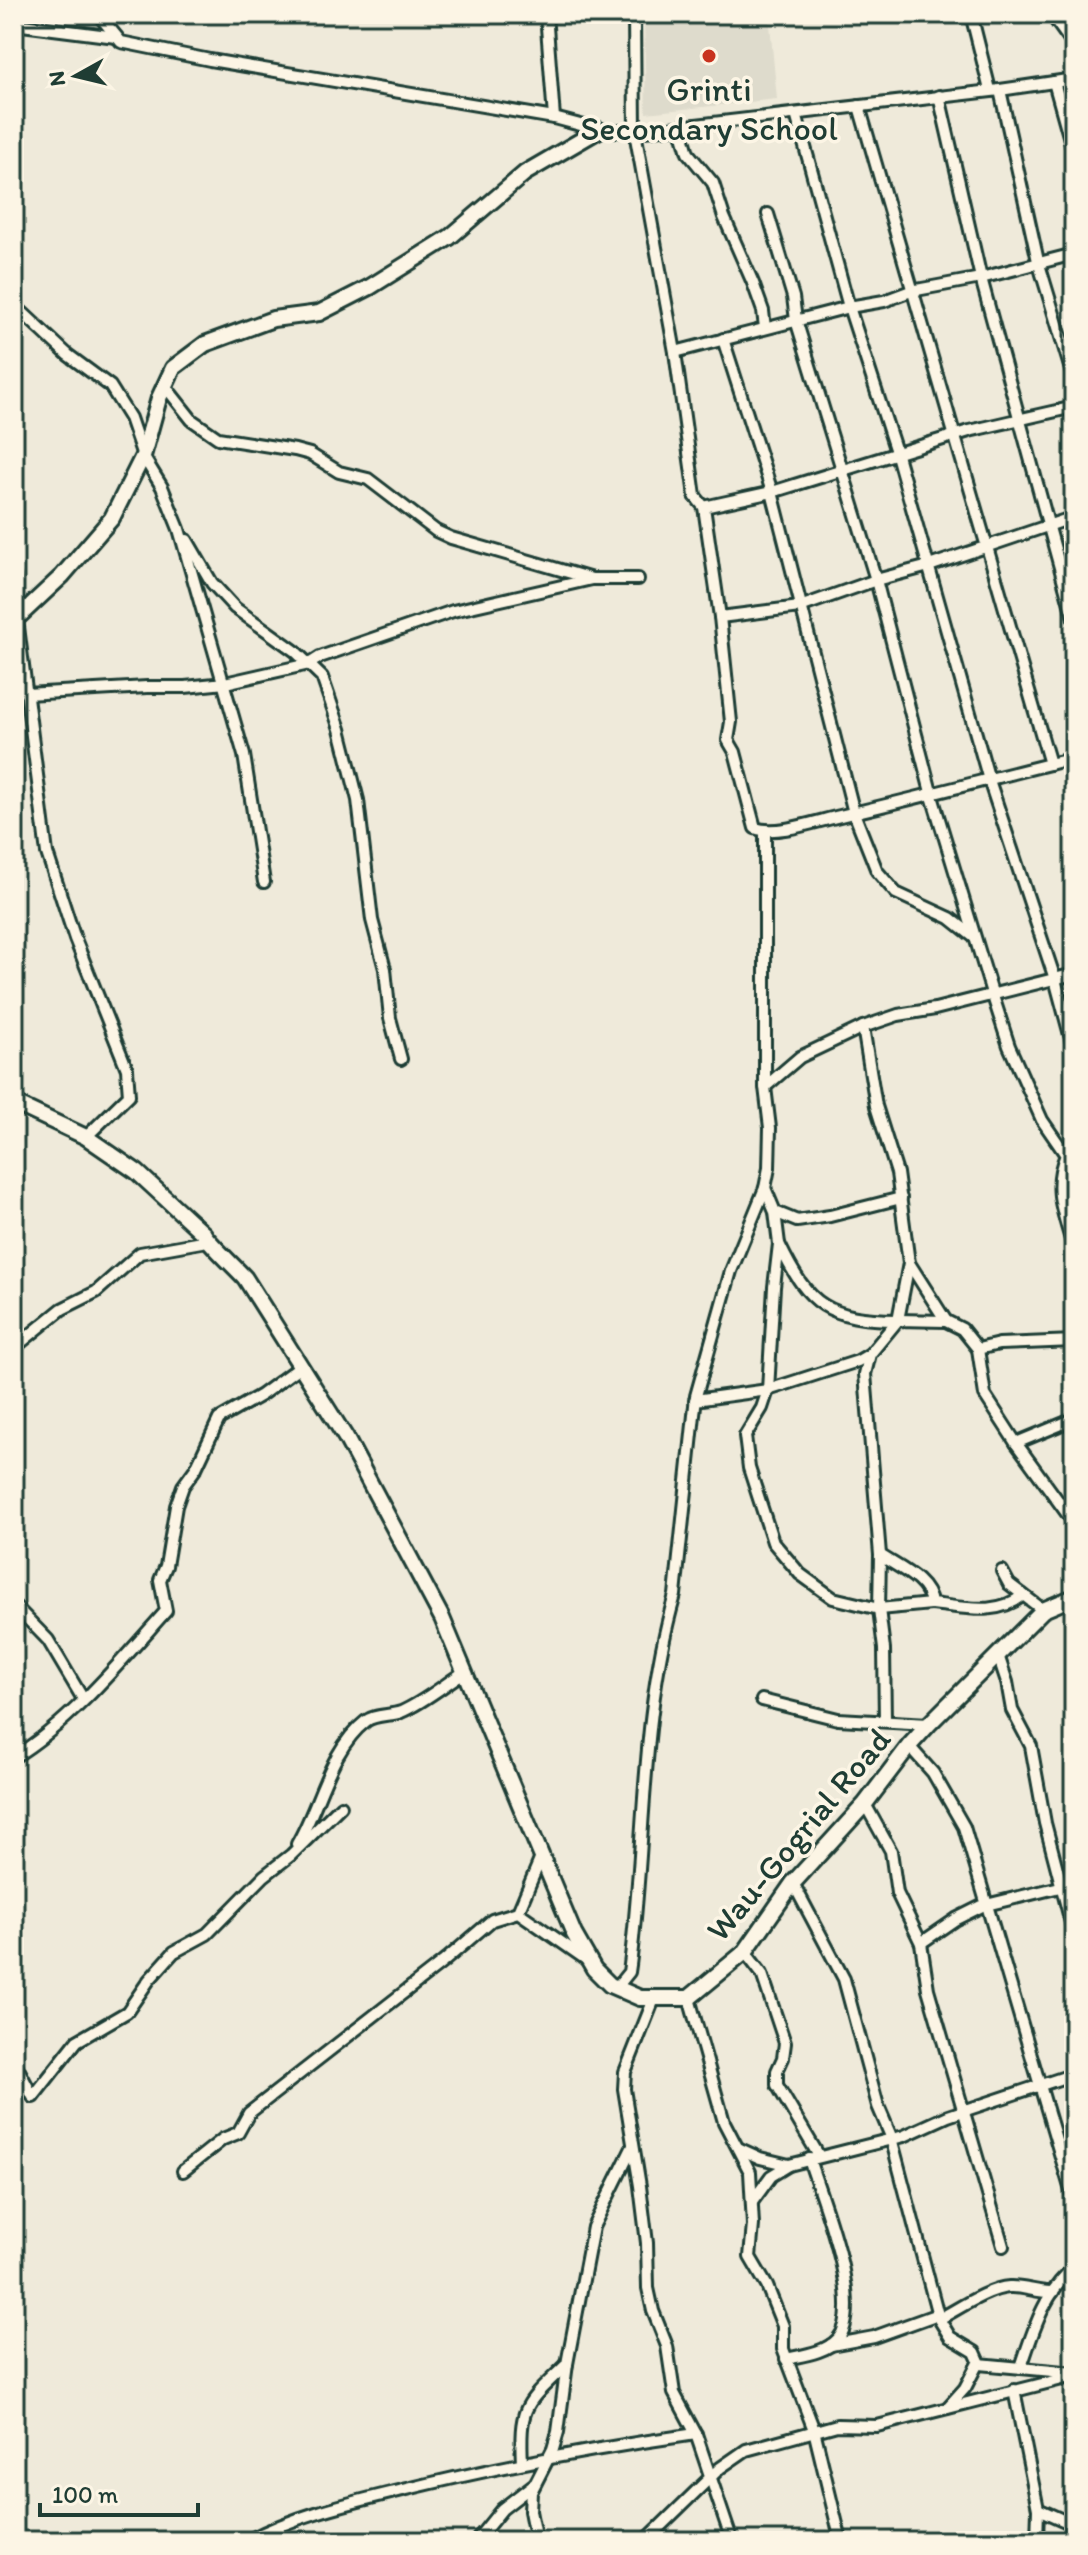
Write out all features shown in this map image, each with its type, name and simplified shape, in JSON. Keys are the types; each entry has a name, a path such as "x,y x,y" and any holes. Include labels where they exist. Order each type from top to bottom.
{"main road":[{"path":"15,620 62,576 112,518 143,456 173,368 205,344 273,319 319,313 418,259 450,237 525,173 599,130"},
{"path":"14,1103 86,1137 137,1172 204,1234 207,1241 227,1257 245,1278 346,1438 442,1618 588,1961 603,1979 630,1995 654,1999 689,1998"},
{"name":"Wau-Gogrial Road","path":"689,1998 745,1952 793,1883 865,1804 929,1724 1043,1610 1072,1598"}],"street":[{"path":"98,14 121,42 554,118 599,130 635,132 681,128 1074,79"},
{"path":"546,14 554,118"},
{"path":"634,14 635,132 675,352 695,496 704,507 731,722 728,740 735,752 755,828 765,832 932,796 1074,758"},
{"path":"971,14 995,90 1038,261 1074,380"},
{"path":"1051,14 1074,46"},
{"path":"14,24 116,37"},
{"path":"1054,82 1074,154"},
{"path":"939,96 981,278 1074,619"},
{"path":"859,106 1050,764"},
{"path":"796,114 849,307 897,455 989,780 1055,979 1074,1050"},
{"path":"681,128 688,153 713,183 724,217 753,283 763,311 765,328"},
{"path":"768,214 793,297 796,320 876,580 932,796 1009,1046 1042,1120 1071,1155 1059,1170 1057,1188 1074,1250"},
{"path":"675,352 849,307 884,301 911,291 981,278 1074,254"},
{"path":"14,310 22,312 68,355 110,386 130,418 143,456 162,487 179,529 244,755 264,882"},
{"path":"723,339 772,492 854,813 877,871 896,893 950,918 975,938"},
{"path":"165,386 192,420 218,438 310,454 339,472 368,479 436,531 451,538 592,579"},
{"path":"704,507 772,492 969,431 1074,407"},
{"path":"720,617 800,607 1074,517"},
{"path":"179,529 212,583 235,608 295,651 322,677 340,729 358,800 372,920 385,969 390,1018 401,1059"},
{"path":"14,575 15,620 47,853 75,939 127,1069 129,1095 86,1137"},
{"path":"26,694 225,683 309,664 320,657 429,618 592,579 638,579"},
{"path":"616,1988 629,1972 630,1965 651,1717 667,1623 675,1595 695,1400 731,1271 765,1188 769,1168 770,1128 765,1087 765,832"},
{"path":"765,1087 800,1057 863,1027 898,1015 935,1009 1074,974"},
{"path":"695,1400 768,1390 858,1361 870,1354 898,1320 909,1263 897,1173 876,1106 863,1027"},
{"path":"765,1188 775,1212 779,1244 768,1390 762,1408 745,1436 749,1468 773,1542 800,1574 833,1598 879,1609 931,1604 993,1610 1012,1605 1023,1595"},
{"path":"775,1212 797,1221 901,1198"},
{"path":"14,1348 62,1309 96,1292 140,1253 207,1241"},
{"path":"779,1244 793,1273 819,1304 860,1319 946,1321 962,1329 978,1349 985,1395 1074,1523"},
{"path":"909,1263 946,1321"},
{"path":"978,1349 999,1344 1074,1341"},
{"path":"870,1354 865,1374 880,1555 879,1609 884,1649 885,1720"},
{"path":"1074,1356 1074,1372"},
{"path":"14,1757 37,1743 110,1674 166,1611 160,1580 166,1566 176,1506 183,1486 196,1468 219,1419 261,1395 299,1367"},
{"path":"1016,1443 1074,1419"},
{"path":"880,1555 918,1581 930,1594 931,1604"},
{"path":"1002,1571 1009,1584 1043,1610"},
{"path":"1072,1598 1074,1617"},
{"path":"14,1605 48,1640 83,1699"},
{"path":"998,1655 1012,1710 1031,1746 1045,1823 1060,1887 1070,1906 1074,1934"},
{"path":"291,1855 310,1823 332,1767 348,1741 368,1719 400,1713 464,1672"},
{"path":"762,1700 838,1719 929,1724"},
{"path":"909,1746 933,1773 964,1827 1074,2201"},
{"path":"865,1804 887,1843 893,1859 899,1901 921,1943 928,1989 1003,2246"},
{"path":"14,2061 33,2097 77,2041 127,2012 149,1980 174,1952 207,1934 264,1876 291,1855 341,1806"},
{"path":"183,2171 223,2139 238,2133 249,2113 443,1962 492,1920 518,1912 545,1862"},
{"path":"793,1883 844,1979 939,2316 946,2332 956,2343 975,2352 979,2364 965,2388 947,2408"},
{"path":"921,1943 956,1919 988,1904 1060,1887"},
{"path":"518,1912 588,1961"},
{"path":"745,1952 762,1974 785,2043 777,2071 777,2085 814,2158 848,2293 845,2326 831,2345"},
{"path":"689,1998 724,2122 752,2179 750,2257 767,2286 782,2322 786,2359 814,2430 841,2541"},
{"path":"654,1999 625,2072 624,2098 645,2225 651,2301 667,2346 677,2400 696,2434 732,2541"},
{"path":"751,2209 763,2184 779,2169 891,2140 964,2110 1074,2074"},
{"path":"734,2143 750,2155 789,2165"},
{"path":"536,2541 530,2511 533,2485 558,2432 567,2364 593,2227 633,2146"},
{"path":"1021,2367 1038,2319 1074,2261"},
{"path":"786,2359 831,2345 874,2337 939,2316 1002,2288 1053,2292"},
{"path":"522,2463 520,2428 526,2408 567,2364"},
{"path":"979,2364 1021,2367 1071,2379"},
{"path":"645,2541 737,2454 814,2430 843,2424 877,2426 1014,2390 1071,2379"},
{"path":"1014,2390 1038,2509 1034,2540"},
{"path":"247,2541 319,2512 450,2478 548,2458 696,2434"},
{"path":"476,2541 502,2509 533,2485"},
{"path":"1038,2509 1074,2525"}],"shaded area":[{"name":"Grinti Secondary School","path":"644,14 769,14 777,99 646,113"}],"place":[{"name":"Grinti Secondary School","path":"709,56"}]}
